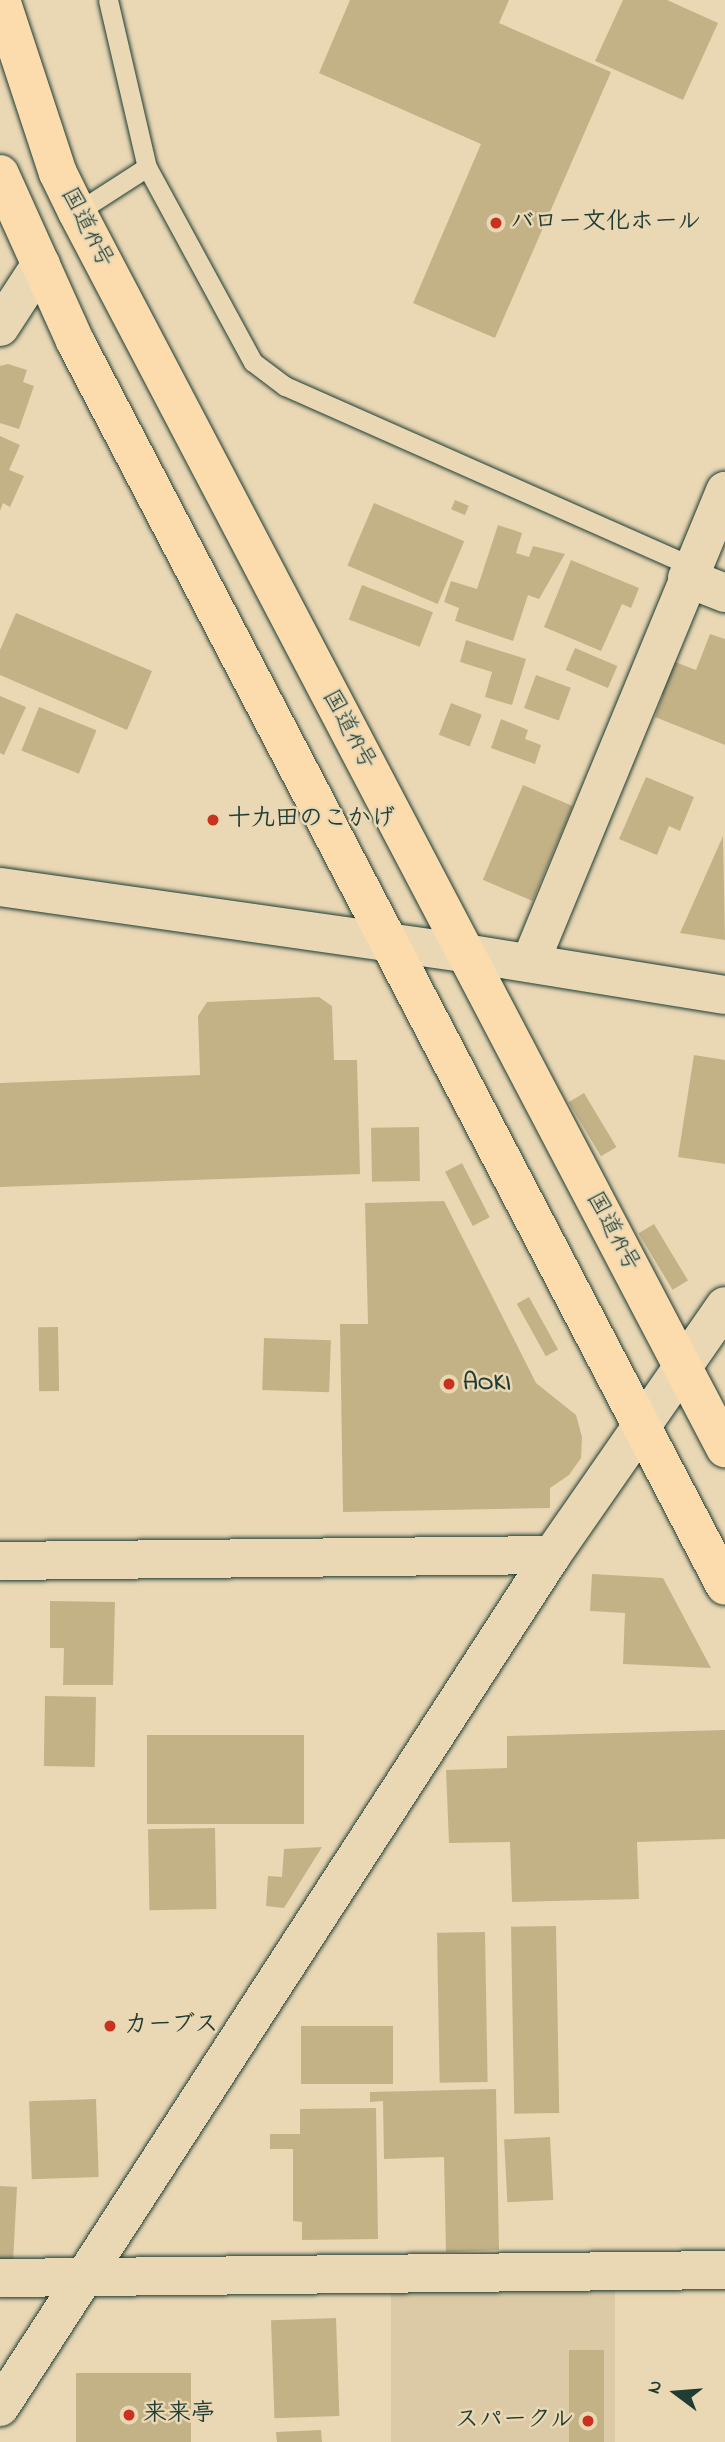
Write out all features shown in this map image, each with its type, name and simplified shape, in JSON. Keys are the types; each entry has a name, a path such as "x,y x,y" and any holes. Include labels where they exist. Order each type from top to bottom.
{"highway":[{"name":"国道19号","path":"1,0 58,173 77,212 725,1448"},
{"path":"0,174 75,341 725,1586"}],"street":[{"path":"0,327 41,264"},
{"path":"530,963 689,572 725,491"},
{"path":"689,572 725,593"},
{"path":"0,887 465,953 725,995"},
{"path":"0,2407 552,1555 642,1431 725,1306"},
{"path":"0,1562 552,1555"},
{"path":"0,2278 725,2270"}],"lane":[{"path":"108,0 147,167 253,362 285,386 689,572"},
{"path":"77,212 147,167"}],"shaded area":[{"path":"391,2290 615,2290 615,2442 391,2442"}],"building":[{"name":"バロー文化ホール","path":"350,0 509,0 499,23 611,72 495,338 413,303 481,144 319,73"},
{"path":"623,0 667,0 718,23 683,100 595,61"},
{"path":"8,364 27,370 23,382 34,386 19,429 0,423 0,366"},
{"path":"0,436 20,445 9,470 24,476 10,507 3,503 0,511"},
{"path":"455,500 469,506 465,515 451,509"},
{"path":"374,503 464,541 438,604 347,566"},
{"path":"498,525 522,533 516,553 529,557 533,546 565,554 539,599 528,595 513,641 455,621 459,608 444,602 451,581 477,589"},
{"path":"571,560 639,588 631,608 622,604 601,651 544,627"},
{"path":"362,585 433,612 420,647 349,620"},
{"path":"16,613 152,671 127,730 0,675 0,650"},
{"path":"710,634 725,639 725,745 655,717 663,695 657,692 670,660 696,670"},
{"path":"466,640 526,659 512,705 485,697 492,672 460,662"},
{"path":"575,648 617,666 608,688 566,670"},
{"path":"536,675 571,688 559,721 524,708"},
{"path":"0,696 26,707 4,755 0,753"},
{"path":"451,703 482,715 470,747 439,735"},
{"path":"39,707 96,730 79,774 21,751"},
{"path":"501,719 528,730 525,739 541,745 535,764 491,748"},
{"path":"646,777 694,797 680,831 669,826 657,855 619,839"},
{"path":"523,785 573,806 532,901 483,880"},
{"path":"723,836 725,940 680,933"},
{"path":"319,997 332,1006 334,1060 357,1060 360,1174 0,1187 0,1083 200,1075 198,1016 207,1002"},
{"path":"694,1055 725,1060 725,1164 678,1157"},
{"path":"584,1093 616,1147 601,1156 569,1102"},
{"path":"419,1127 420,1181 372,1182 371,1128"},
{"path":"462,1163 490,1217 473,1226 445,1172"},
{"path":"444,1201 536,1383 576,1415 582,1437 581,1458 569,1475 550,1488 550,1508 343,1512 340,1324 368,1324 365,1203"},
{"path":"654,1224 688,1281 673,1290 639,1233"},
{"path":"529,1297 558,1349 546,1356 517,1304"},
{"path":"38,1327 58,1327 59,1391 39,1391"},
{"path":"264,1338 331,1340 329,1392 262,1390"},
{"path":"592,1574 663,1578 711,1668 623,1664 625,1613 590,1611"},
{"path":"50,1601 115,1602 113,1685 63,1685 64,1648 50,1648"},
{"path":"45,1696 96,1697 95,1767 44,1766"},
{"path":"725,1730 725,1839 637,1842 639,1899 512,1902 510,1842 449,1843 446,1770 507,1768 507,1736"},
{"path":"147,1735 304,1735 304,1824 147,1824"},
{"path":"215,1828 216,1909 149,1910 148,1829"},
{"path":"322,1847 284,1908 266,1906 268,1876 282,1877 284,1849"},
{"path":"556,1926 559,2113 514,2114 511,1927"},
{"path":"485,1932 488,2082 440,2083 437,1933"},
{"path":"301,2026 393,2026 393,2084 301,2084"},
{"path":"496,2089 499,2250 446,2252 444,2157 384,2159 383,2101 370,2102 370,2092"},
{"path":"96,2099 99,2177 32,2179 29,2101"},
{"path":"376,2108 378,2239 302,2240 302,2222 293,2221 293,2149 270,2149 270,2134 300,2134 300,2109"},
{"path":"550,2137 553,2200 507,2202 504,2139"},
{"path":"0,2186 17,2187 13,2265 0,2264"},
{"path":"336,2318 339,2416 274,2418 271,2320"},
{"path":"569,2350 604,2350 604,2442 569,2442"},
{"path":"76,2373 191,2373 191,2442 76,2442"},
{"path":"321,2430 322,2442 277,2442 276,2432"}],"place":[{"name":"バロー文化ホール","path":"496,223"},
{"name":"十九田のこかげ","path":"213,820"},
{"name":"AOKI","path":"449,1384"},
{"name":"カーブス","path":"110,2026"},
{"name":"来来亭","path":"129,2415"},
{"name":"スパークル","path":"588,2421"}]}
